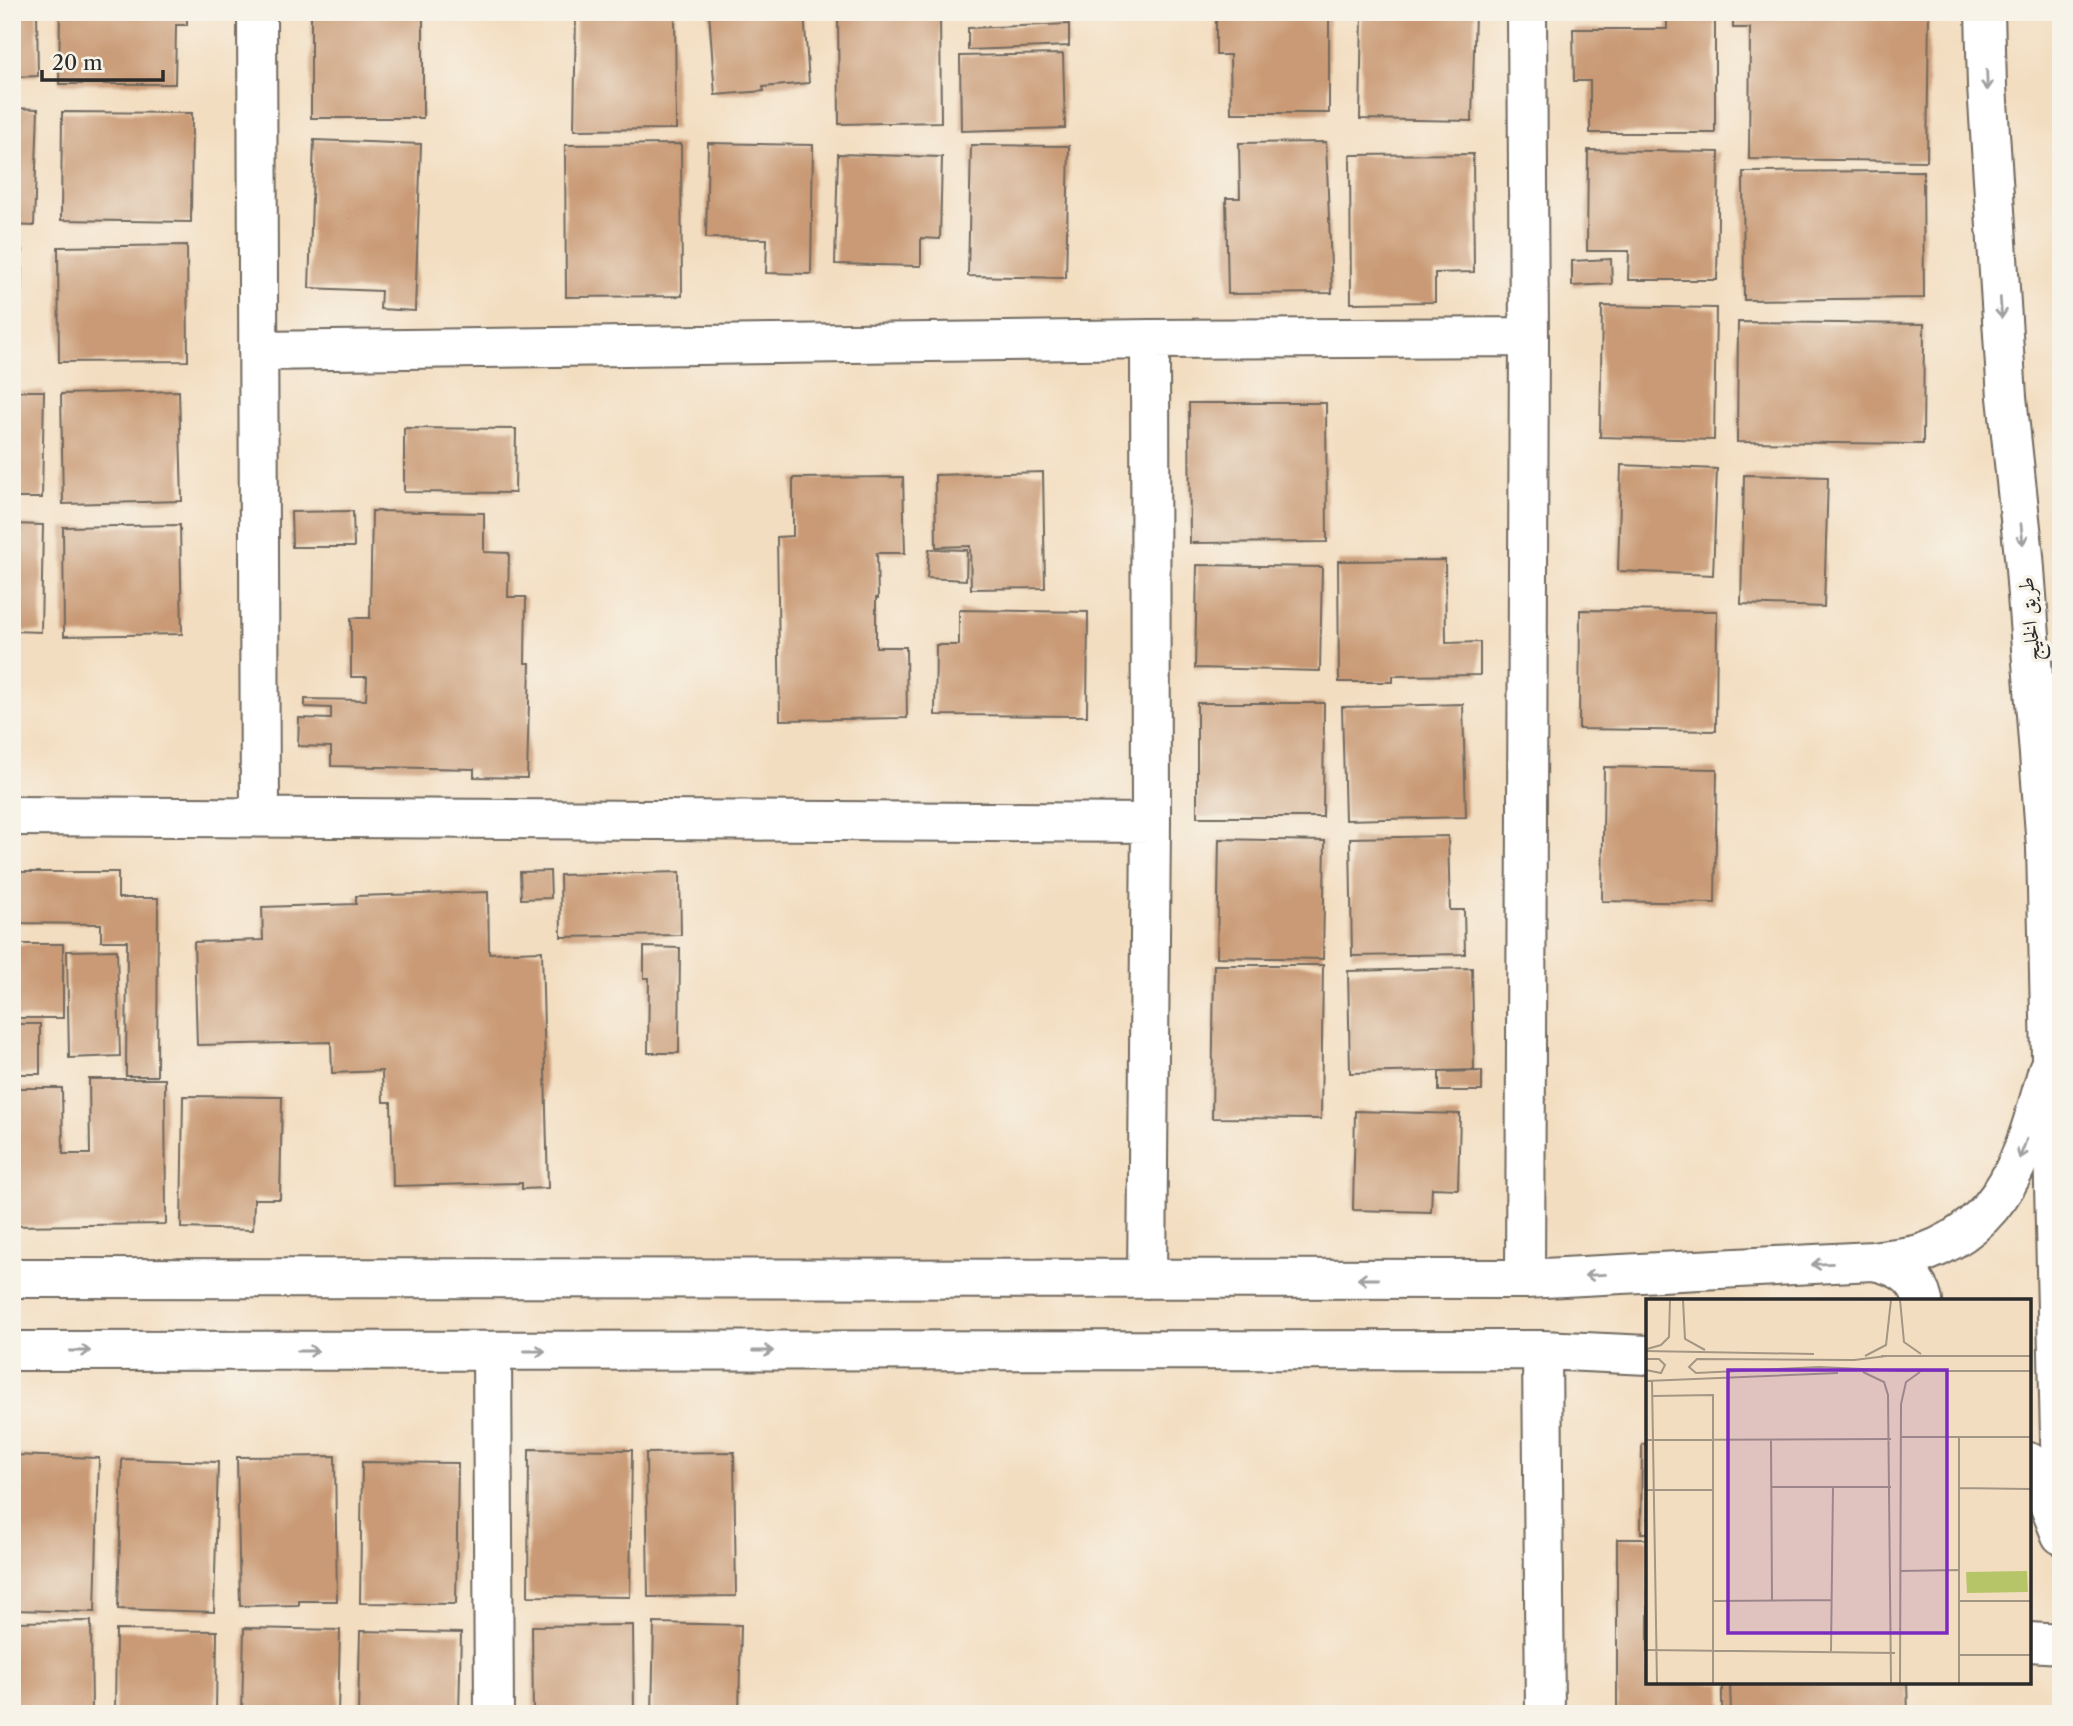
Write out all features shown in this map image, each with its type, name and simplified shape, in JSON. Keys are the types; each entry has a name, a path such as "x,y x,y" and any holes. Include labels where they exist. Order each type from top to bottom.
{"street":[{"path":"257,12 260,817"},
{"path":"1525,1279 1529,337 1527,12"},
{"name":"طريق الخليج","path":"1985,12 1987,86 2007,397 2024,556 2046,847 2061,1480"},
{"path":"258,351 1150,339 1529,337"},
{"path":"1146,1279 1151,823 1150,339"},
{"path":"12,816 1151,823"},
{"path":"12,1279 1525,1279 1873,1261 1923,1253 1954,1240 1989,1209 2014,1174 2050,1060"},
{"path":"1873,1261 1903,1270 1913,1280 1922,1299"},
{"path":"1542,1350 1545,1714"},
{"path":"12,1351 1542,1350 1646,1355"},
{"path":"492,1351 494,1714"},
{"path":"2031,1465 2061,1535"},
{"path":"2031,1642 2061,1644"}],"building":[{"path":"12,12 37,12 38,76 12,77"},
{"path":"60,12 187,12 187,25 176,25 175,84 59,84"},
{"path":"311,12 423,12 423,118 311,118"},
{"path":"576,12 675,12 676,129 574,130"},
{"path":"709,12 804,12 809,83 763,87 764,91 715,95"},
{"path":"838,12 940,12 941,122 839,124"},
{"path":"1216,12 1329,12 1329,113 1231,113 1230,55 1216,55"},
{"path":"1362,12 1475,12 1472,121 1360,119"},
{"path":"1642,12 1715,12 1715,133 1590,133 1590,81 1574,81 1573,29 1667,29 1667,17 1642,17"},
{"path":"1733,12 1929,12 1927,161 1749,159 1750,28 1733,28"},
{"path":"1069,24 1069,46 968,50 968,28"},
{"path":"1063,54 1065,128 961,131 960,56"},
{"path":"12,108 38,109 34,226 12,225"},
{"path":"62,112 192,113 191,222 61,220"},
{"path":"314,140 421,144 415,311 380,309 381,291 309,288"},
{"path":"1326,142 1332,293 1228,294 1226,198 1240,198 1239,143"},
{"path":"708,143 813,145 811,274 766,273 767,239 706,238"},
{"path":"681,144 682,296 566,297 565,145"},
{"path":"971,145 1069,146 1066,278 968,276"},
{"path":"1588,150 1719,152 1717,280 1628,280 1629,251 1587,251"},
{"path":"838,154 942,157 940,239 921,238 921,266 835,264"},
{"path":"1473,154 1474,272 1435,273 1435,302 1351,303 1350,155"},
{"path":"1923,171 1924,298 1744,300 1743,172"},
{"path":"187,245 188,361 59,362 58,247"},
{"path":"12,249 22,250 20,348 12,348"},
{"path":"1611,259 1612,284 1572,286 1572,261"},
{"path":"1602,306 1716,308 1714,440 1600,437"},
{"path":"1738,322 1924,324 1923,444 1737,442"},
{"path":"12,391 44,391 42,498 12,498"},
{"path":"179,391 182,501 63,504 61,394"},
{"path":"1189,403 1326,403 1327,542 1190,543"},
{"path":"404,428 516,429 515,493 404,492"},
{"path":"1621,465 1717,469 1713,575 1618,571"},
{"path":"1043,472 1045,588 971,589 970,546 936,547 935,475"},
{"path":"1744,475 1828,477 1824,607 1741,604"},
{"path":"903,477 905,553 877,553 876,647 906,647 907,718 780,720 777,537 793,536 793,478"},
{"path":"353,511 354,547 292,547 291,512"},
{"path":"372,511 484,513 484,552 509,553 508,597 526,597 525,663 530,663 527,778 474,777 474,769 331,766 331,747 298,746 299,718 331,719 331,708 305,707 305,699 366,700 367,677 351,677 351,618 370,618"},
{"path":"12,524 43,525 41,632 12,631"},
{"path":"180,525 182,634 64,636 63,527"},
{"path":"929,549 967,550 966,580 927,578"},
{"path":"1445,560 1446,643 1480,642 1480,675 1393,676 1393,682 1339,682 1338,561"},
{"path":"1197,565 1322,567 1320,671 1195,668"},
{"path":"959,610 1088,612 1087,716 935,715 936,645 959,645"},
{"path":"1580,610 1717,611 1716,731 1579,729"},
{"path":"1197,703 1324,703 1323,817 1197,817"},
{"path":"1463,704 1466,817 1345,820 1342,707"},
{"path":"1604,767 1717,769 1715,903 1602,901"},
{"path":"1448,836 1450,910 1464,910 1465,954 1352,956 1350,838"},
{"path":"1219,839 1325,841 1323,959 1217,957"},
{"path":"550,871 551,898 521,899 520,872"},
{"path":"12,872 118,872 118,898 158,898 157,1076 126,1076 127,941 101,941 101,924 12,923"},
{"path":"680,872 681,935 561,937 560,875"},
{"path":"488,892 489,953 542,951 548,1188 522,1189 522,1183 393,1186 391,1102 383,1102 382,1071 332,1073 331,1042 197,1045 194,942 263,940 262,907 356,904 356,896"},
{"path":"12,944 63,944 63,1018 12,1018"},
{"path":"644,947 680,948 679,1053 648,1053 649,978 644,978"},
{"path":"117,950 120,1056 69,1058 67,951"},
{"path":"1214,965 1323,965 1321,1119 1212,1118"},
{"path":"1472,968 1474,1070 1350,1073 1348,971"},
{"path":"12,1024 40,1024 40,1074 12,1074"},
{"path":"1482,1071 1482,1091 1439,1091 1439,1072"},
{"path":"89,1079 165,1079 166,1224 12,1226 12,1088 62,1088 63,1154 90,1154"},
{"path":"183,1096 282,1097 280,1199 254,1199 253,1230 181,1228"},
{"path":"1355,1111 1460,1114 1458,1189 1432,1188 1431,1212 1353,1210"},
{"path":"1642,1444 1646,1444 1646,1533 1641,1533"},
{"path":"529,1449 632,1450 630,1597 528,1596"},
{"path":"734,1452 736,1596 648,1597 646,1453"},
{"path":"12,1455 99,1458 95,1612 12,1610"},
{"path":"335,1456 337,1601 240,1606 237,1457"},
{"path":"122,1459 218,1462 214,1612 118,1609"},
{"path":"362,1462 458,1463 456,1604 360,1603"},
{"path":"1617,1539 1646,1539 1646,1684 1722,1684 1722,1714 1617,1714"},
{"path":"91,1621 92,1714 12,1714 12,1622"},
{"path":"654,1623 741,1625 739,1714 652,1714"},
{"path":"633,1625 634,1714 533,1714 532,1626"},
{"path":"244,1628 340,1630 338,1714 242,1714"},
{"path":"116,1630 217,1631 216,1714 115,1714"},
{"path":"360,1631 461,1633 459,1714 358,1714"},
{"path":"1730,1684 1907,1684 1908,1714 1731,1714"}]}
